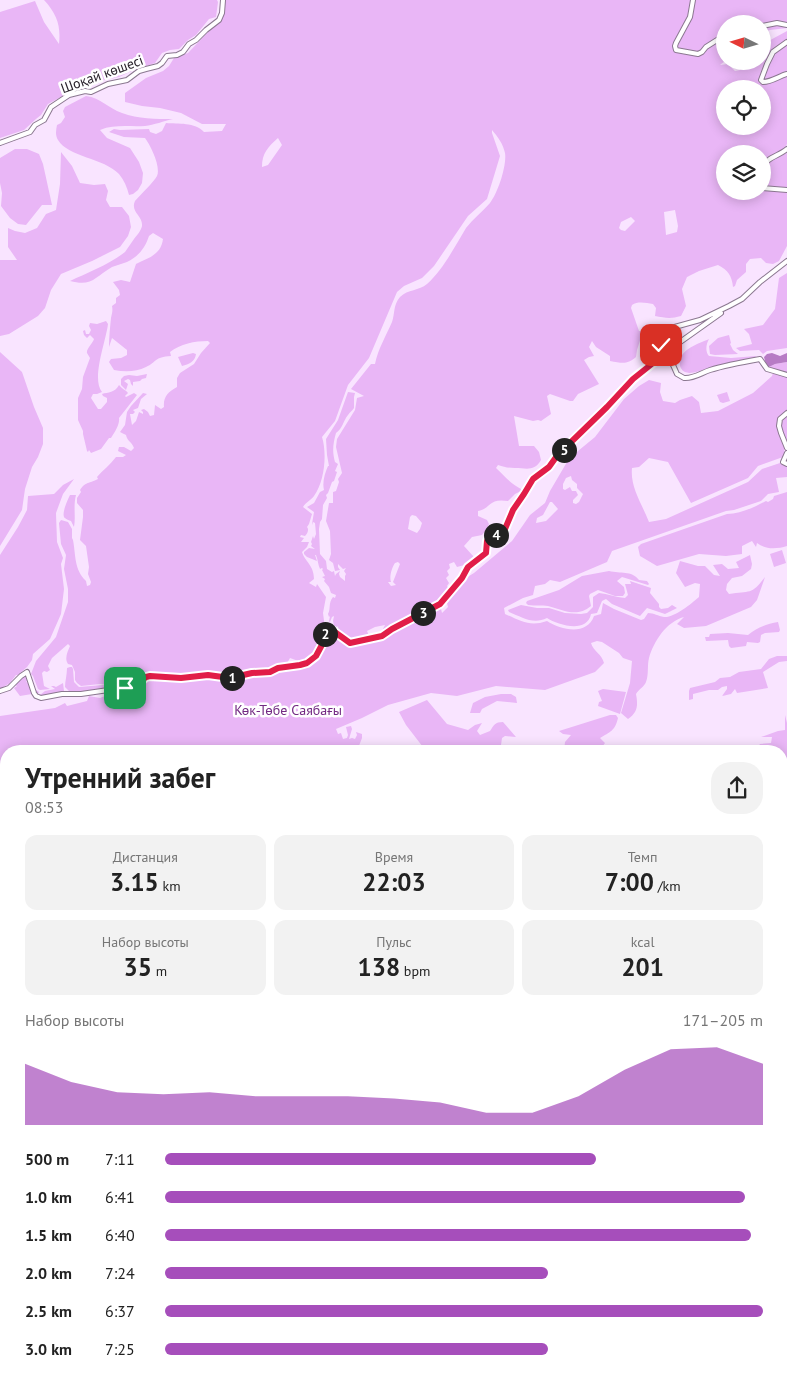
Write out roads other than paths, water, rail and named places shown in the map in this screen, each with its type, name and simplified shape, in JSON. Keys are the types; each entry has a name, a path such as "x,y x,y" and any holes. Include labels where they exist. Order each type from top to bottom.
{"street":[{"name":"Шоқай көшесі","path":"0,143 30,132 35,125 44,120 51,107 69,95 85,91 91,92 108,84 127,80 139,71 158,66 167,56 183,52 189,44 219,20 222,13 223,0"},
{"path":"693,0 690,18 676,43 676,50 698,54 716,41"},
{"path":"771,24 787,25"},
{"path":"787,42 773,53 762,80 763,82 769,82 778,76 787,74"},
{"path":"771,158 787,149"},
{"path":"771,189 787,190"},
{"path":"787,261 742,299 700,320 671,328 662,339 663,355 674,366 677,374 684,378 693,377 709,370 760,359 767,369 787,375"},
{"path":"0,691 9,688 27,672 34,693 38,697 44,698 62,694 81,694 133,688 150,676 181,678 208,675 230,678 252,673 270,672 278,668 307,663 316,656 324,641 326,632 329,630 332,630 350,643 382,636 440,604 462,578 468,567 486,553 489,537 503,532 513,510 533,479 549,467 559,453 633,379 721,313"},
{"path":"787,413 780,418 779,426 787,448"},
{"path":"787,453 783,462 787,464"}],"park label":[{"name":"Көк-Төбе Саябағы","path":"288,710"}]}
